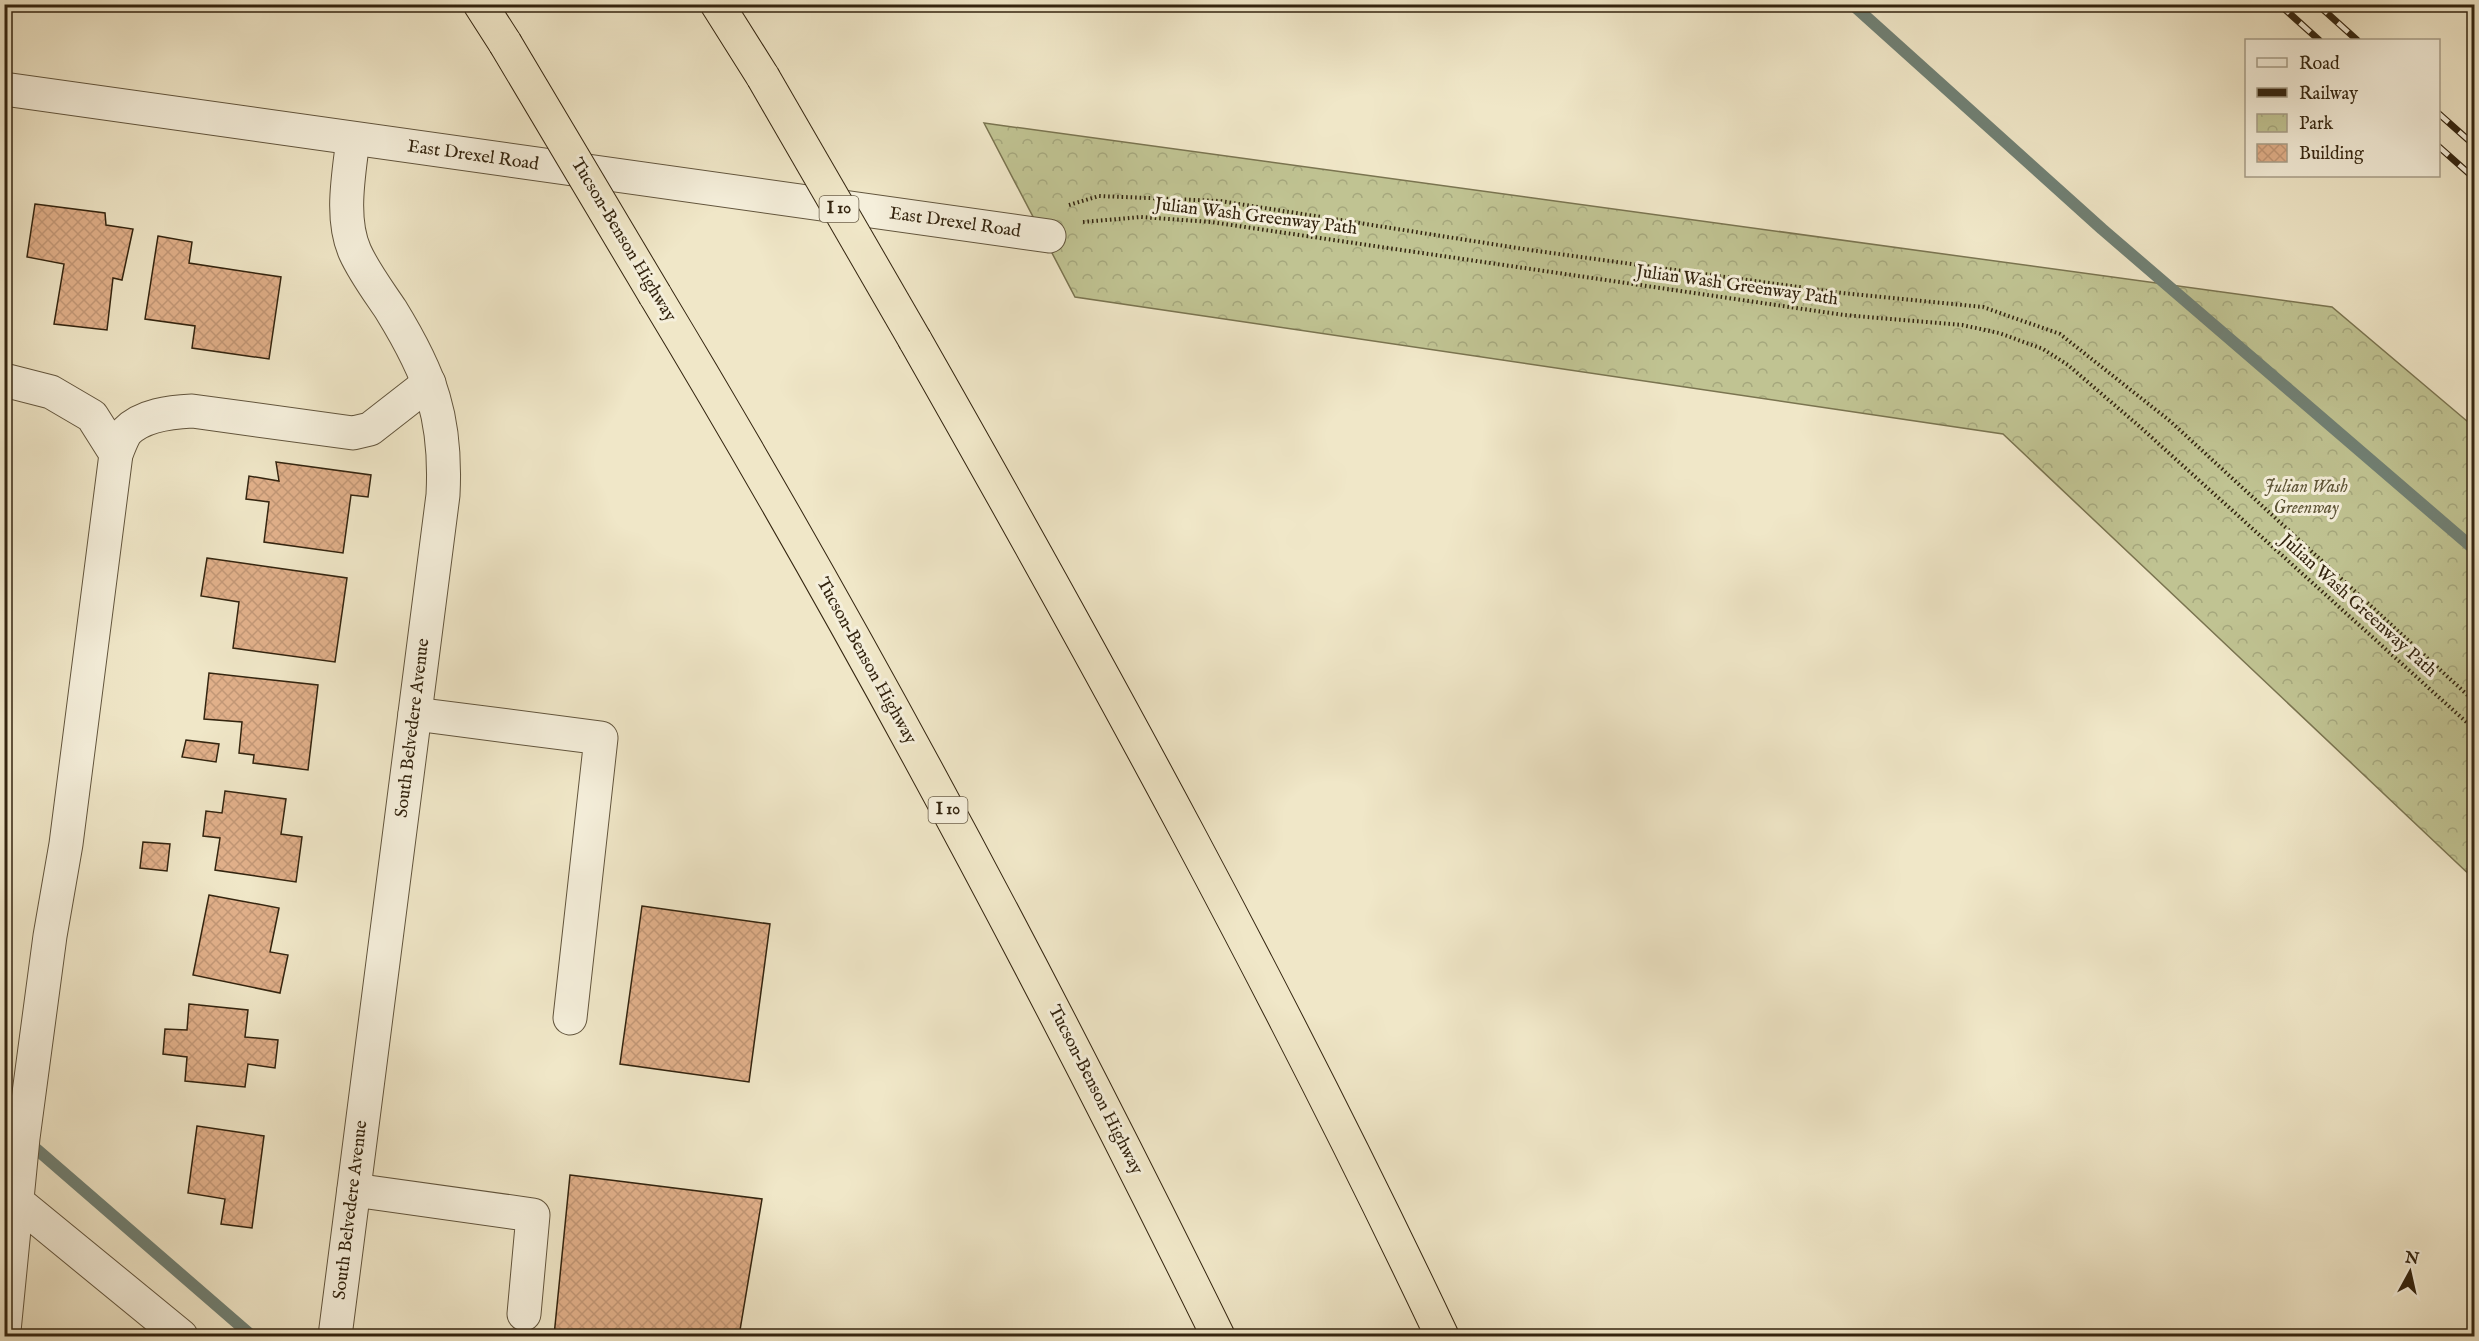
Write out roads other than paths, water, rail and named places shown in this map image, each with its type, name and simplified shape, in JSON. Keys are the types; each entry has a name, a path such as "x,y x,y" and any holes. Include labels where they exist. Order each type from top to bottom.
{"highway":[{"name":"Tucson–Benson Highway","path":"480,4 746,445 930,776 1076,1053 1218,1336"},
{"name":"I 10","path":"717,4 763,77 1064,603 1315,1076 1442,1336"}],"street":[{"name":"East Drexel Road","path":"4,89 1049,236"},
{"name":"South Belvedere Avenue","path":"335,1336 443,495 444,471 441,427 429,382 402,329 355,252 348,223 348,192 353,139"},
{"path":"4,380 51,392 92,416 116,454"},
{"path":"4,1331 11,1196 66,844 116,454 126,433 142,421 170,412 192,411 353,433 370,429 429,382"},
{"path":"415,714 601,738 570,1018"},
{"path":"354,1190 533,1215 524,1314"},
{"path":"11,1196 181,1336"}],"waterway":[{"path":"1852,4 2102,229 2474,549"},
{"path":"4,1121 252,1336"}],"railway":[{"path":"2279,4 2318,39"},
{"path":"2317,4 2356,39"},
{"path":"2440,115 2474,145"},
{"path":"2440,148 2474,178"}],"park label":[{"name":"Julian Wash Greenway","path":"2306,497"}]}
